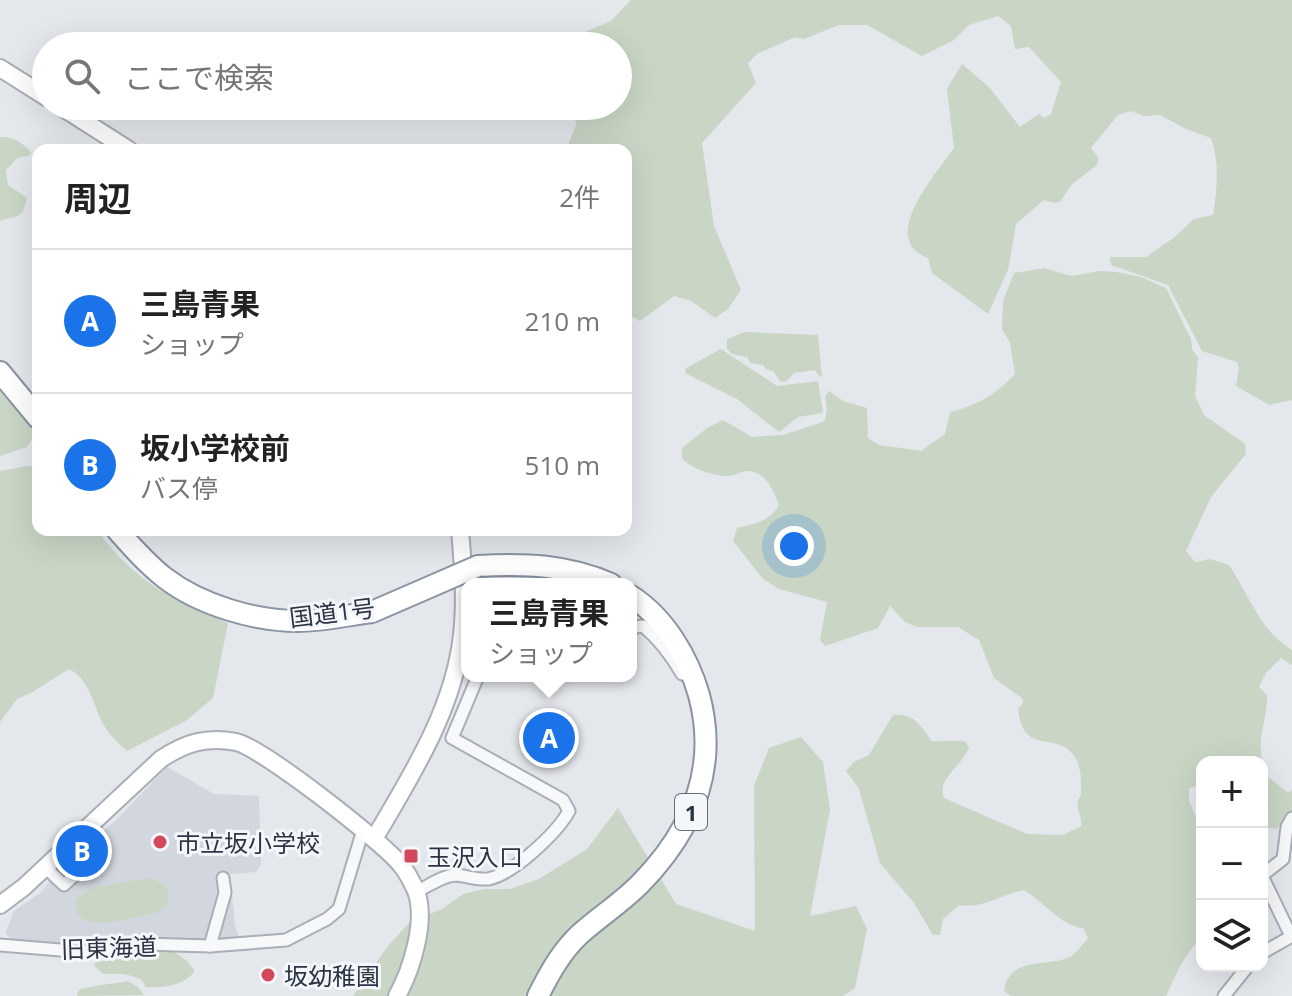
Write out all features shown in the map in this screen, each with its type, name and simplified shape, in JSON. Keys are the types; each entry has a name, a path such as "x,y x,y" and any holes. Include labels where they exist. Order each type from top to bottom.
{"highway":[{"path":"0,372 32,411"},
{"name":"国道1号","path":"122,536 167,580 202,598 253,615 298,621 372,612 478,566 513,563 547,565 597,578"},
{"name":"1","path":"538,996 557,962 577,937 638,886 666,856 688,822 701,782 707,742 695,684 671,634 637,602"}],"street":[{"path":"0,68 32,88"},
{"path":"82,120 120,144"},
{"path":"460,536 463,578"},
{"path":"513,563 538,573 568,578"},
{"path":"637,627 643,626 649,631 670,653 682,675 695,684"},
{"path":"369,834 431,735 450,692 461,641"},
{"path":"416,892 453,875 485,879 501,875 523,860 564,820 569,811 563,800 452,738 475,682"},
{"path":"0,905 161,759 199,740 239,742 259,752 369,834 400,864 416,892 421,910 411,969 397,996"},
{"path":"1268,949 1291,936 1263,878 1283,859 1287,827 1292,818"},
{"name":"旧東海道","path":"0,945 84,952 143,944 210,946 286,940 333,915 343,899 369,834"},
{"path":"45,867 64,885 103,849"},
{"path":"210,946 225,893 223,878"},
{"path":"1224,996 1243,972"}],"shaded area":[{"path":"167,767 214,794 259,796 261,865 256,872 230,874 235,925 240,941 96,950 19,944 5,934 14,911 40,893 65,864 115,821"}],"green space":[{"path":"631,0 1292,0 1292,400 1269,405 1236,386 1237,362 1202,351 1168,285 1111,265 1110,257 1146,257 1194,219 1213,215 1217,166 1211,138 1160,115 1144,116 1131,111 1118,115 1091,148 1098,157 1097,165 1072,184 1060,202 1044,200 1016,224 1008,270 988,314 932,273 928,258 914,249 908,236 909,222 924,189 954,148 947,89 962,64 989,87 1020,127 1039,114 1044,118 1051,114 1061,82 1029,47 1015,49 1011,26 998,16 969,25 954,40 922,56 867,25 839,25 804,39 795,37 757,54 748,63 756,83 702,143 714,226 741,290 728,309 715,318 691,301 674,296 640,321 632,316 632,144 568,144 576,120 632,120 632,32 585,32 611,21"},
{"path":"0,137 18,141 32,153 17,158 6,170 8,185 27,198 18,216 0,221"},
{"path":"1044,268 1071,276 1100,271 1117,272 1141,277 1166,288 1198,358 1195,396 1204,415 1245,444 1246,454 1211,497 1186,551 1195,562 1210,559 1229,565 1271,633 1292,650 1292,665 1281,658 1266,673 1259,687 1267,695 1262,756 1196,756 1196,786 1189,788 1189,801 1196,817 1196,943 1181,964 1166,996 1011,996 1004,991 1013,972 1021,967 1070,957 1088,938 1083,928 1067,923 1024,890 984,903 959,905 943,919 940,935 933,935 914,903 880,863 859,789 846,771 854,762 869,755 893,715 907,716 916,721 932,741 962,741 969,747 944,784 944,798 1027,834 1063,835 1081,826 1077,804 1081,781 1075,757 1068,749 1026,733 1018,709 1023,703 1022,698 994,678 979,640 958,627 917,627 905,622 890,606 878,628 825,646 820,640 827,602 779,589 763,579 733,541 737,528 766,519 779,506 768,483 754,472 728,476 710,473 697,469 682,458 682,448 707,428 723,420 752,437 783,435 820,423 825,420 825,396 829,391 843,401 867,408 868,438 879,445 921,451 945,434 950,412 986,398 1015,374 1010,343 1002,329 1003,301 1014,273"},
{"path":"745,332 818,335 822,376 815,370 794,373 786,382 780,381 773,371 763,365 750,363 747,357 732,354 727,349 727,339"},
{"path":"721,349 777,386 818,381 823,413 798,417 779,432 737,399 685,373 686,368"},
{"path":"0,390 32,427 32,439 27,447 0,456"},
{"path":"32,466 32,536 102,536 125,562 155,587 228,623 213,698 187,720 127,751 104,726 86,685 69,669 17,699 0,722 0,471"},
{"path":"801,737 823,762 830,810 810,916 856,906 867,929 855,988 843,996 353,996 387,947 410,922 442,909 463,894 484,889 510,889 539,879 587,849 618,808 676,904 755,931 754,786 769,748"},
{"path":"1268,777 1288,793 1292,790 1292,812 1276,829 1268,827"},
{"path":"150,878 162,883 169,892 167,905 159,912 122,921 94,922 83,919 77,912 76,900 89,888"},
{"path":"169,948 195,971 173,985 146,987 141,979 125,974 103,974 94,965 96,962 150,955"},
{"path":"128,981 144,995 77,996 79,990 85,988"}],"place":[{"name":"三島青果","path":"549,738"},
{"name":"市立坂小学校","path":"160,842"},
{"name":"坂小学校前","path":"82,851"},
{"name":"玉沢入口","path":"411,856"},
{"name":"坂幼稚園","path":"268,975"}]}
